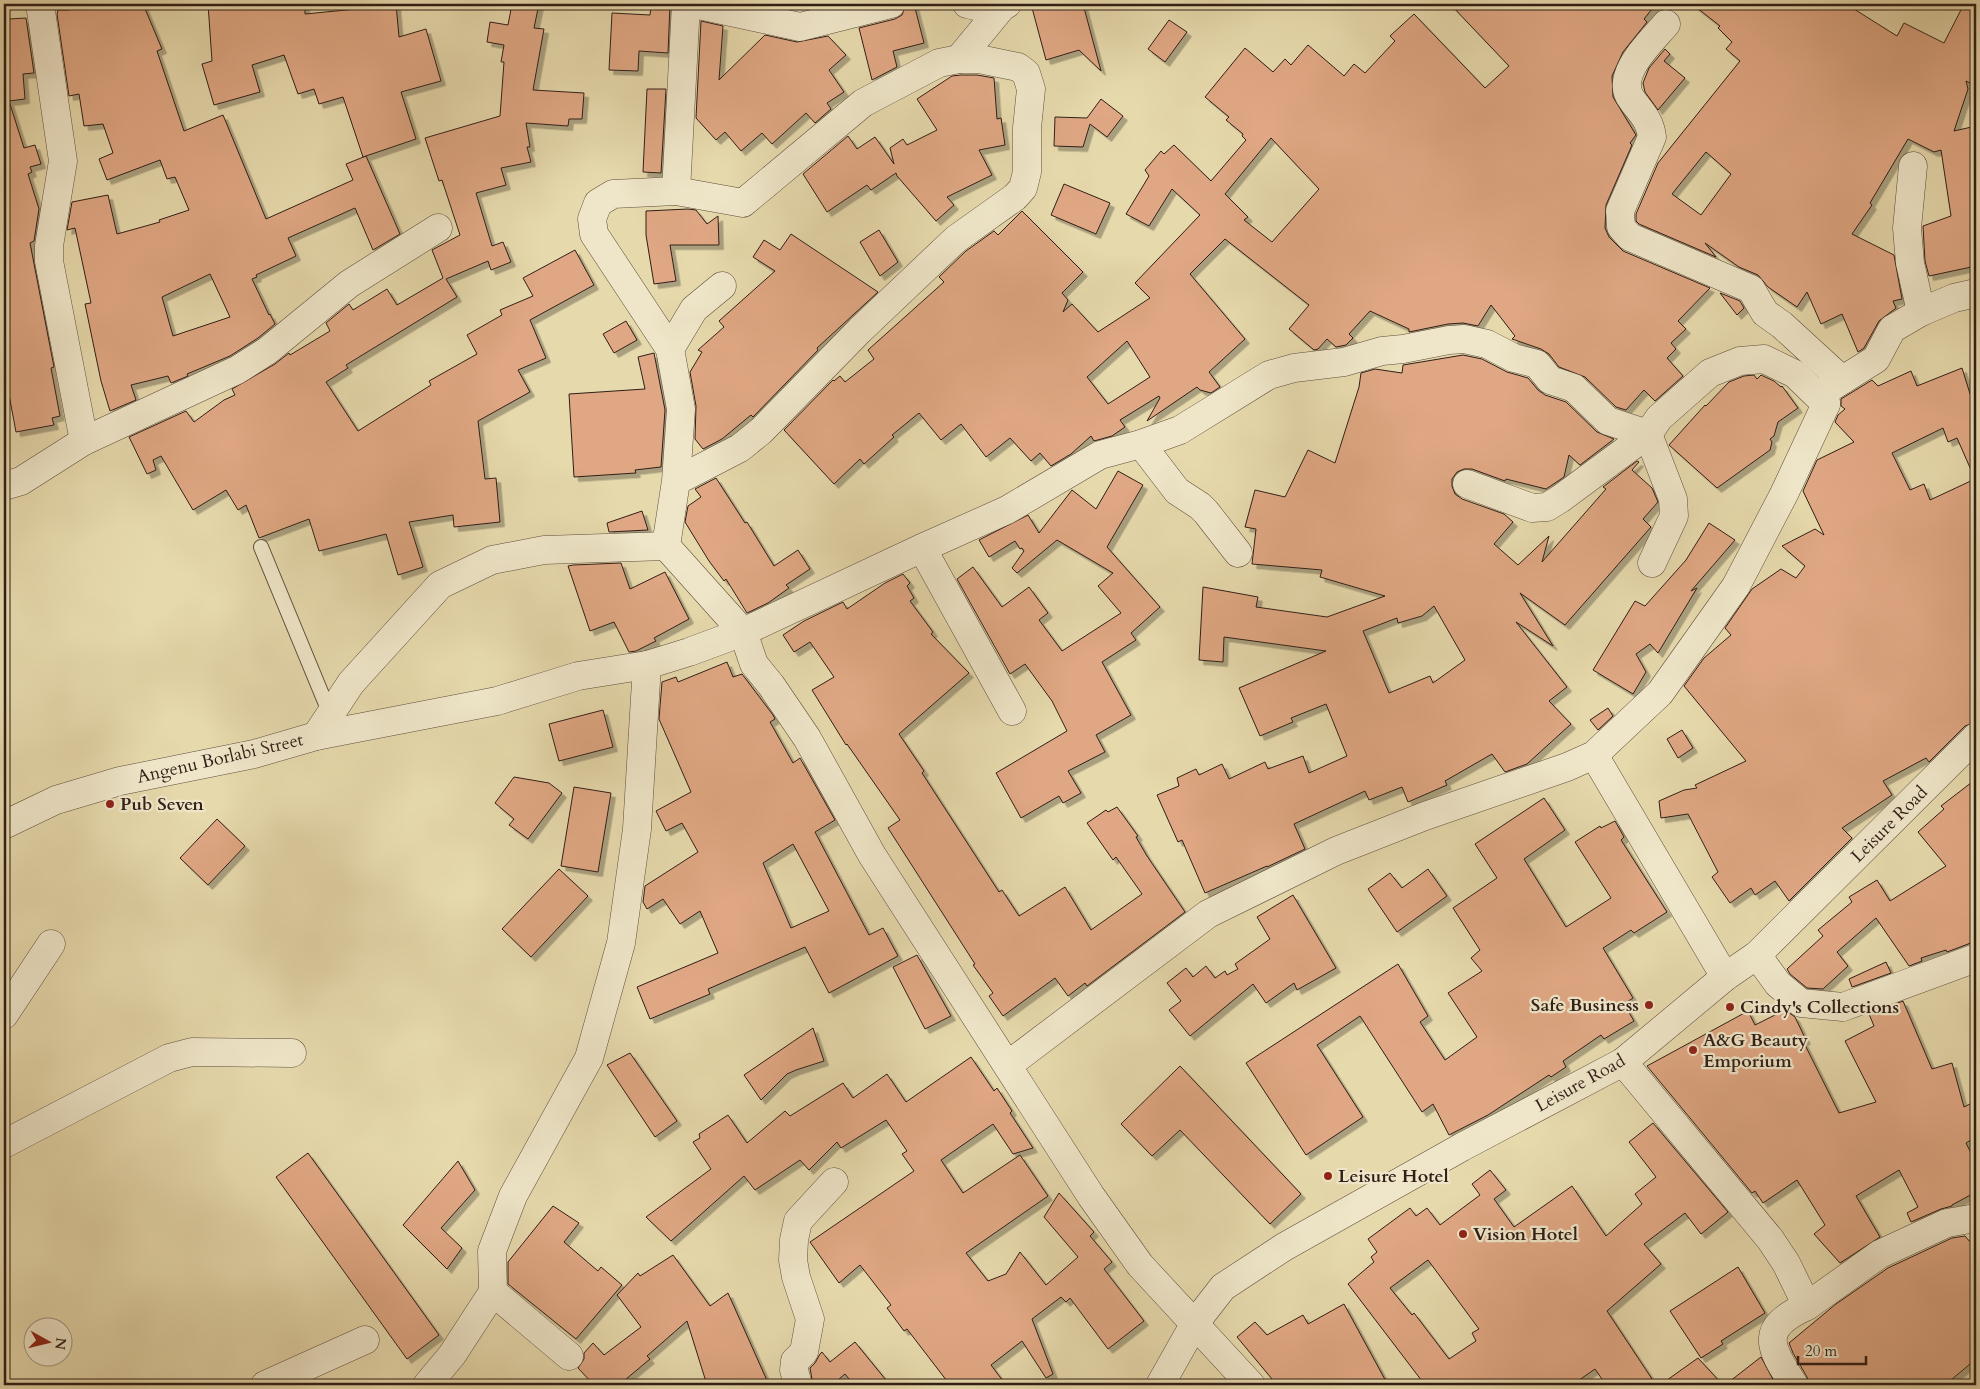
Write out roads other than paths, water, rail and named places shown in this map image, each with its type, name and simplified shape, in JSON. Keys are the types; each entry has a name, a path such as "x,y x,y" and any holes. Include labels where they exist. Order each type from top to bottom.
{"street":[{"path":"40,4 62,161 49,246 50,262 84,441"},
{"path":"676,191 686,4"},
{"path":"694,4 800,27 891,4"},
{"path":"967,4 979,7 1004,6"},
{"path":"959,59 1004,6"},
{"path":"1666,24 1634,63 1626,79 1628,96 1650,124 1652,137 1620,211 1622,227 1630,237 1751,289 1765,313 1782,325 1842,380"},
{"path":"666,546 676,481 681,409 670,349 594,234 592,219 598,203 612,194 676,191 743,203 862,103 939,63 959,59 979,59 1000,62 1018,67 1026,72 1031,89 1027,128 1027,172 1023,188 1015,198 956,239 860,330 761,432 740,448 676,481"},
{"path":"1913,166 1907,228 1910,263 1921,312"},
{"path":"4,486 21,481 84,441 237,370 268,351 349,284 438,228"},
{"path":"670,349 694,309 722,286"},
{"path":"1008,1065 1208,914 1336,850 1425,816 1567,767 1594,755 1660,693 1736,586 1784,494 1826,404 1825,391 1876,359 1892,328 1921,312 1954,298 1976,293"},
{"name":"Angenu Borlabi Street","path":"4,826 56,800 120,781 236,758 323,725 497,701 578,676 647,665 743,632 1007,510 1100,455 1141,444 1180,430 1269,375 1294,368 1355,360 1382,351 1464,339 1487,344 1514,358 1537,364 1550,380 1574,388 1608,421 1648,434"},
{"path":"1467,484 1532,508 1547,506 1560,499 1648,434 1659,418 1710,373 1740,361 1764,359 1795,374 1826,404"},
{"path":"1648,434 1673,499 1674,516 1652,564"},
{"path":"1141,444 1177,491 1200,506 1238,554"},
{"path":"666,546 743,632 754,664 771,685 807,738 872,854 1091,1196 1140,1265 1251,1385"},
{"path":"323,725 351,683 440,585 492,560 544,550 666,546"},
{"path":"922,548 1012,710"},
{"path":"427,1385 452,1355 493,1292 492,1251 513,1196 589,1058 621,943 637,830 647,665"},
{"name":"Leisure Road","path":"1160,1385 1195,1323 1223,1287 1284,1246 1462,1147 1623,1062 1725,977 1757,955 1976,737"},
{"path":"1594,755 1725,977"},
{"path":"4,1015 51,944"},
{"path":"1757,955 1778,984 1801,1003 1843,1007 1976,958"},
{"path":"4,1144 169,1058 192,1052 292,1053"},
{"path":"1623,1062 1770,1239 1786,1263 1807,1306"},
{"path":"798,1385 794,1370 795,1362 804,1352 810,1320 796,1277 793,1260 794,1240 798,1221 834,1182"},
{"path":"1794,1385 1772,1346 1774,1332 1788,1315 1807,1306 1880,1254 1947,1223 1976,1218"},
{"path":"493,1292 569,1356"},
{"path":"265,1385 365,1340"}],"lane":[{"path":"261,547 323,725"}],"place":[{"name":"Pub Seven","path":"110,804"},
{"name":"Safe Business","path":"1649,1005"},
{"name":"Cindy's Collections","path":"1730,1007"},
{"name":"A&G Beauty Emporium","path":"1693,1050"},
{"name":"Leisure Hotel","path":"1328,1176"},
{"name":"Vision Hotel","path":"1463,1234"}]}
